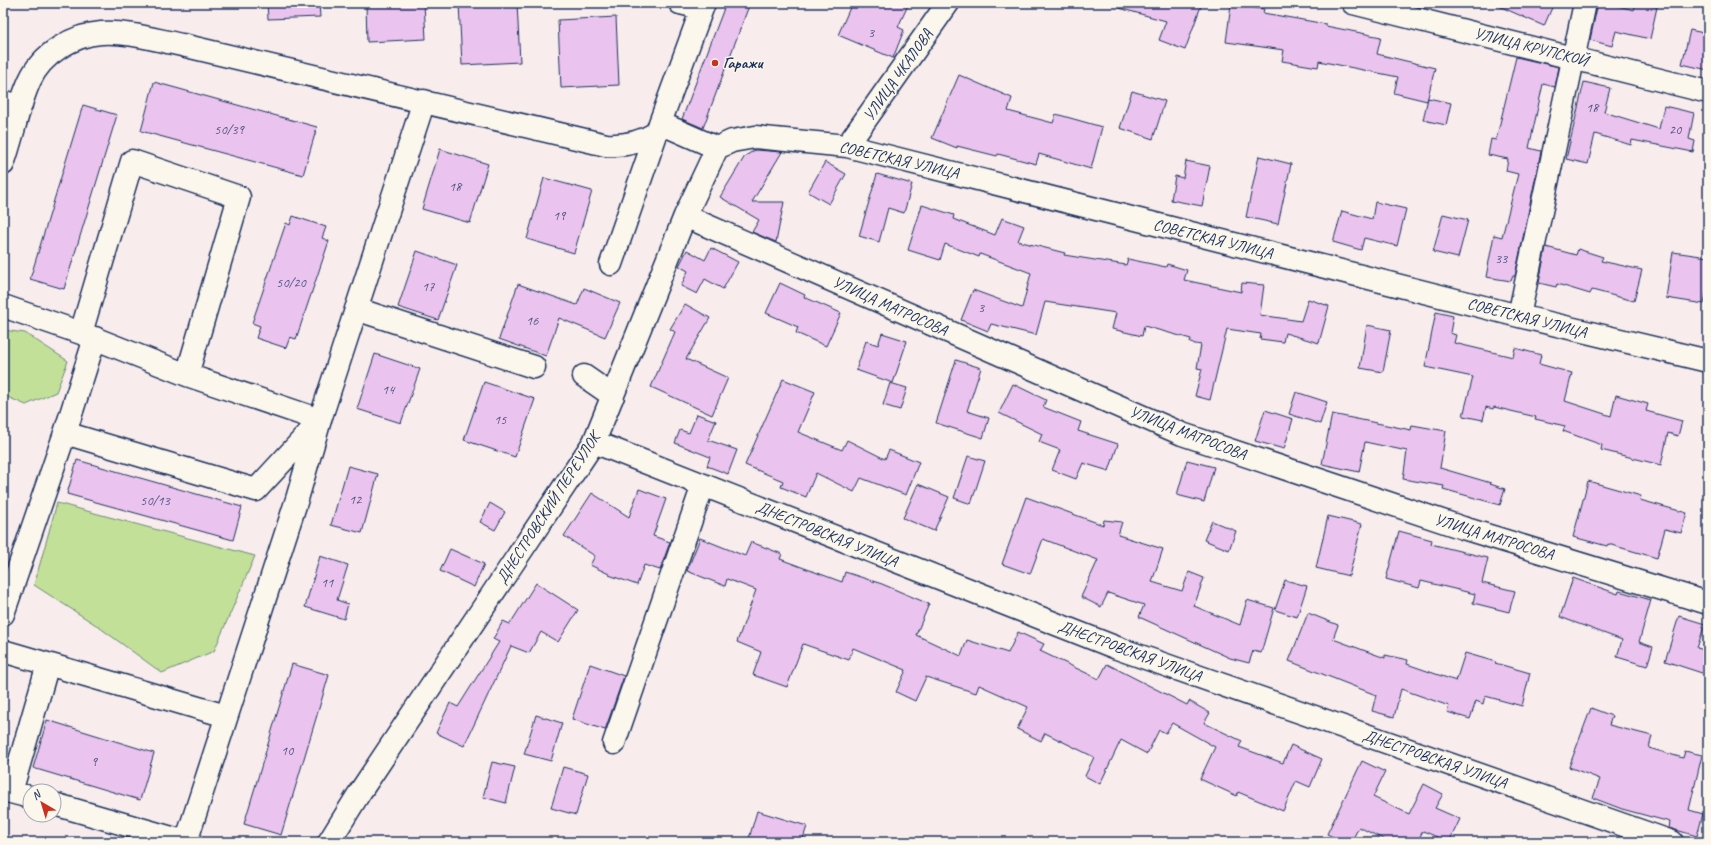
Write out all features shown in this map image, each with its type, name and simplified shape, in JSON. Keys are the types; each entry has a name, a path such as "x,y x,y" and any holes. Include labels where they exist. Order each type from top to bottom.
{"street":[{"path":"611,264 658,128 703,5 680,3"},
{"name":"УЛИЦА ЧКАЛОВА","path":"847,146 948,3"},
{"name":"УЛИЦА КРУПСКОЙ","path":"1353,3 1574,57 1708,92"},
{"path":"1519,316 1585,3"},
{"path":"3,164 12,103 40,64 53,52 76,39 101,33 130,36 182,45 606,145 620,146 636,143 658,128"},
{"path":"62,806 186,842 297,499 320,420 424,101"},
{"path":"658,128 717,148"},
{"name":"СОВЕТСКАЯ УЛИЦА","path":"717,148 732,141 755,137 847,146 1519,316 1708,361"},
{"name":"ДНЕСТРОВСКИЙ ПЕРЕУЛОК","path":"329,842 360,792 594,442 685,216 717,148"},
{"path":"3,614 64,433 132,161 239,197 187,375"},
{"name":"УЛИЦА МАТРОСОВА","path":"685,216 1182,434 1463,528 1708,603"},
{"path":"3,306 88,335 187,375 320,420"},
{"path":"356,309 534,367"},
{"path":"584,376 613,396"},
{"path":"64,433 256,490 320,420"},
{"name":"ДНЕСТРОВСКАЯ УЛИЦА","path":"594,442 1117,648 1672,842"},
{"path":"614,744 703,485"},
{"path":"3,651 226,716"},
{"path":"15,793 48,664"}],"green space":[{"path":"3,330 25,333 68,361 56,392 26,405 3,395"},
{"path":"57,503 255,556 214,651 162,673 96,625 34,585"}],"building":[{"path":"267,3 319,3 320,17 268,19"},
{"path":"366,3 424,3 426,39 367,42"},
{"path":"459,3 517,3 520,62 462,65"},
{"name":"Гаражи","path":"726,3 750,3 703,128 682,119"},
{"path":"852,3 909,3 898,27 904,30 893,58 838,35"},
{"path":"1120,3 1202,3 1185,50 1159,40 1166,21 1119,8"},
{"path":"1492,3 1554,3 1544,26"},
{"path":"1598,3 1606,3 1634,10 1636,3 1657,7 1650,39 1616,31 1612,46 1590,40"},
{"path":"1231,5 1264,9 1263,13 1326,24 1326,26 1381,37 1377,54 1435,68 1427,101 1394,93 1398,77 1319,61 1318,67 1282,61 1284,50 1226,42"},
{"path":"616,17 619,85 561,88 558,20"},
{"path":"1690,30 1708,34 1708,70 1682,64"},
{"path":"1516,57 1559,67 1555,87 1543,84 1529,148 1541,151 1515,276 1513,276 1511,281 1486,277 1494,235 1502,237 1518,174 1506,171 1508,159 1488,155 1491,139 1496,140"},
{"path":"959,75 1012,98 1008,111 1053,123 1056,114 1102,127 1091,169 1039,154 1036,164 998,154 997,156 957,146 957,148 932,138"},
{"path":"154,82 317,127 303,175 141,131"},
{"path":"1584,82 1610,88 1604,112 1659,129 1664,106 1694,113 1689,139 1695,141 1693,152 1632,140 1631,145 1595,134 1588,164 1566,159"},
{"path":"1132,91 1165,101 1153,139 1120,128"},
{"path":"1428,98 1451,103 1446,125 1423,120"},
{"path":"83,105 117,115 64,289 30,279"},
{"path":"440,149 488,164 470,223 422,209"},
{"path":"755,150 782,152 752,202 784,202 776,242 752,232 759,220 720,197 745,156"},
{"path":"1259,156 1291,164 1278,224 1246,217"},
{"path":"1186,161 1210,166 1202,206 1171,200 1175,176 1183,178"},
{"path":"825,162 846,174 829,204 808,192"},
{"path":"877,174 912,184 904,213 888,208 879,242 859,236"},
{"path":"544,178 592,191 574,253 527,239"},
{"path":"1375,202 1406,209 1397,246 1364,238 1361,250 1333,242 1342,211 1372,219"},
{"path":"922,205 954,215 953,219 995,235 1002,218 1024,226 1018,241 1065,253 1064,255 1126,265 1128,259 1166,267 1167,264 1187,270 1184,280 1241,292 1242,283 1264,285 1260,315 1301,321 1308,299 1329,306 1319,343 1285,333 1283,342 1260,339 1261,334 1227,329 1210,400 1195,396 1202,369 1197,368 1201,345 1190,343 1191,339 1144,326 1142,336 1112,329 1116,313 1045,302 1036,335 991,324 988,331 961,320 973,290 1022,308 1031,273 980,254 979,257 945,244 940,260 908,250"},
{"path":"1443,214 1468,220 1458,258 1433,252"},
{"path":"293,216 326,227 322,238 329,241 296,339 290,337 286,348 256,338 260,326 252,323 286,223 290,225"},
{"path":"1546,247 1576,255 1578,249 1603,257 1601,261 1642,270 1634,301 1592,290 1590,294 1557,284 1556,287 1539,283"},
{"path":"711,248 738,262 723,289 705,279 697,294 681,286 688,271 679,266 687,250 705,260"},
{"path":"417,251 457,265 438,320 398,307"},
{"path":"1673,252 1708,257 1708,284 1704,304 1666,298"},
{"path":"780,283 805,295 804,297 841,313 826,346 796,333 798,327 766,313"},
{"path":"518,284 577,305 584,288 620,303 605,337 559,318 546,356 499,339"},
{"path":"685,304 710,318 686,359 728,378 712,415 651,387 675,332 670,329"},
{"path":"1436,312 1453,316 1450,333 1456,335 1454,343 1513,357 1515,348 1541,355 1539,364 1572,373 1565,401 1611,416 1616,395 1648,404 1646,411 1682,421 1678,436 1668,433 1661,465 1601,450 1602,445 1563,431 1565,426 1535,419 1536,417 1494,407 1493,409 1486,407 1483,420 1463,416 1473,377 1425,367"},
{"path":"1367,325 1391,330 1383,372 1360,368"},
{"path":"882,333 907,341 893,383 856,370 866,341 878,345"},
{"path":"375,354 420,369 401,423 357,409"},
{"path":"956,360 981,368 967,411 989,418 983,438 936,423"},
{"path":"783,379 815,392 798,432 842,450 847,440 885,459 889,450 919,462 906,495 861,478 854,492 816,473 806,497 781,487 783,481 745,465"},
{"path":"484,382 535,399 515,457 464,440"},
{"path":"890,383 907,388 900,410 883,405"},
{"path":"1013,384 1046,400 1043,407 1081,422 1078,431 1118,444 1109,471 1083,463 1076,479 1052,470 1060,450 1039,442 1042,434 999,413"},
{"path":"1296,392 1327,402 1320,424 1289,414"},
{"path":"1265,410 1293,419 1284,449 1255,441"},
{"path":"697,414 716,421 708,440 737,450 728,474 707,466 710,457 675,443 680,430 689,433"},
{"path":"1332,414 1411,430 1412,425 1446,431 1440,468 1491,483 1490,484 1505,489 1500,505 1443,489 1444,486 1403,479 1407,451 1365,442 1359,472 1322,464"},
{"path":"968,456 985,461 971,504 954,498"},
{"path":"77,460 242,507 233,540 67,494"},
{"path":"1187,460 1214,467 1204,502 1177,495"},
{"path":"348,466 378,474 362,533 331,525"},
{"path":"1588,481 1641,496 1640,500 1687,513 1681,533 1665,529 1657,558 1608,544 1607,546 1573,537"},
{"path":"918,484 949,497 934,531 903,518"},
{"path":"639,489 666,499 653,536 670,542 660,570 644,565 637,585 609,575 590,565 595,556 564,536 592,493 629,517"},
{"path":"1026,497 1103,525 1104,520 1122,522 1118,535 1163,549 1152,582 1182,591 1189,572 1204,578 1194,606 1240,625 1247,600 1274,608 1261,653 1253,651 1249,663 1230,658 1139,617 1144,605 1108,593 1101,607 1081,597 1098,560 1043,539 1030,574 1002,564"},
{"path":"490,503 505,512 495,530 480,522"},
{"path":"1328,516 1362,524 1349,576 1316,568"},
{"path":"1212,521 1236,531 1229,550 1204,540"},
{"path":"1399,531 1432,540 1431,544 1488,558 1482,583 1515,591 1509,612 1473,603 1475,594 1421,581 1419,588 1386,579"},
{"path":"700,538 745,556 751,542 782,554 780,559 842,582 845,572 882,584 929,604 916,635 961,656 967,640 1008,653 1018,632 1044,644 1040,651 1099,679 1107,664 1187,705 1189,701 1210,713 1204,723 1242,741 1239,747 1283,763 1291,745 1322,759 1310,787 1296,781 1283,811 1238,792 1237,796 1200,779 1215,747 1172,723 1166,733 1159,730 1147,754 1121,740 1100,784 1085,776 1094,757 1045,733 1041,741 1017,729 1028,707 979,685 976,693 926,677 915,701 896,692 906,670 853,648 849,660 803,644 787,687 753,675 761,652 737,642 756,590 727,579 725,586 687,571"},
{"path":"450,549 484,564 474,587 440,571"},
{"path":"320,556 348,565 337,600 348,604 344,619 305,607"},
{"path":"1573,578 1618,594 1619,591 1651,600 1639,642 1653,647 1647,666 1617,657 1622,640 1560,617"},
{"path":"1285,580 1307,586 1297,617 1275,610"},
{"path":"536,583 578,610 558,642 541,632 529,653 511,646 464,746 436,733 450,703 458,707 499,642 493,639 503,621 510,624"},
{"path":"1308,613 1338,625 1333,639 1385,658 1385,655 1408,660 1407,664 1456,681 1465,653 1530,673 1522,706 1485,696 1483,704 1476,701 1470,719 1447,712 1449,706 1401,689 1394,717 1372,711 1376,695 1289,661"},
{"path":"1679,616 1705,624 1697,648 1708,651 1708,675 1665,661"},
{"path":"292,664 329,675 281,835 244,824"},
{"path":"590,664 624,676 605,730 572,719"},
{"path":"1591,708 1612,716 1609,725 1652,736 1649,748 1683,758 1685,751 1702,755 1689,810 1703,814 1697,836 1669,828 1670,822 1622,809 1593,798 1600,779 1569,767"},
{"path":"536,715 562,723 551,761 524,754"},
{"path":"47,720 154,753 140,800 33,768"},
{"path":"1362,761 1385,772 1373,797 1409,814 1424,784 1443,794 1435,808 1460,819 1449,842 1423,831 1417,842 1389,842 1359,827 1351,842 1344,842 1327,834"},
{"path":"492,762 515,767 506,803 483,797"},
{"path":"563,767 588,774 576,815 551,808"},
{"path":"757,811 807,826 802,842 748,842"}],"place":[{"name":"Гаражи","path":"715,63"}]}
